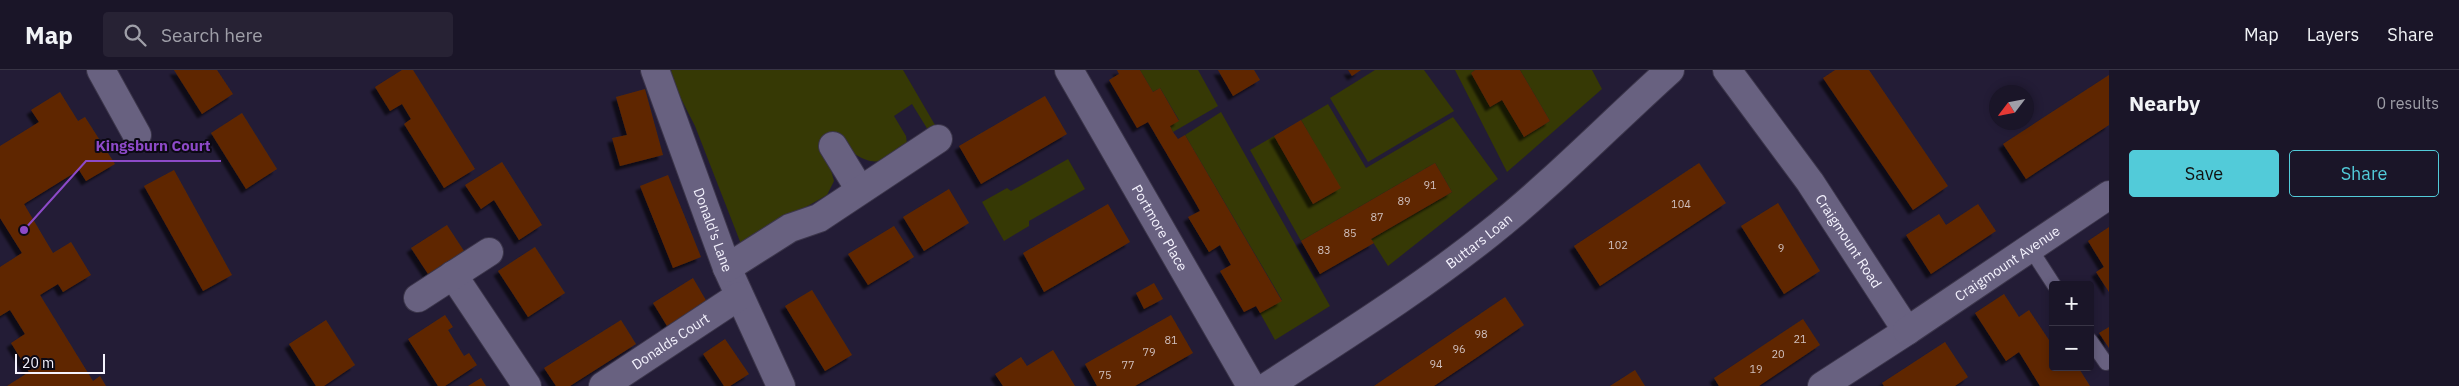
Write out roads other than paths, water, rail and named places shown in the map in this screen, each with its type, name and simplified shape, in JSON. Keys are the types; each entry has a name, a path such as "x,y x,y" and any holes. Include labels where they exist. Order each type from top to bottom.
{"street":[{"path":"101,70 137,134"},
{"name":"Donald's Lane","path":"655,70 727,268 781,386"},
{"name":"Portmore Place","path":"1070,70 1251,386"},
{"name":"Buttars Loan","path":"1268,386 1413,290 1489,234 1523,206 1670,70"},
{"name":"Craigmount Road","path":"1728,70 1810,182 1907,331"},
{"path":"727,268 790,228 819,218 938,139"},
{"path":"833,146 860,190"},
{"name":"Craigmount Avenue","path":"1907,331 2109,195"},
{"path":"418,298 490,252"},
{"path":"453,275 527,386"},
{"name":"Donalds Court","path":"603,386 739,296"},
{"path":"1822,386 1907,331"}],"lane":[{"path":"2030,248 2051,281"},
{"path":"2094,346 2106,363"}],"place":[{"name":"Kingsburn Court","path":"24,230"}]}
